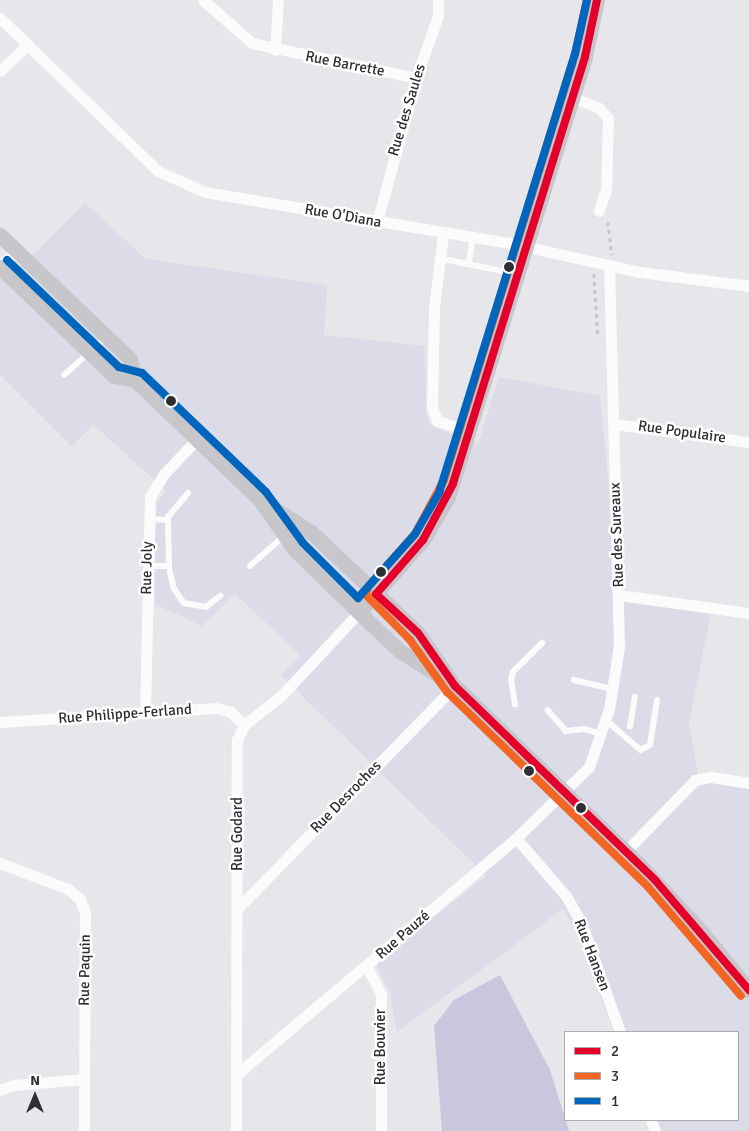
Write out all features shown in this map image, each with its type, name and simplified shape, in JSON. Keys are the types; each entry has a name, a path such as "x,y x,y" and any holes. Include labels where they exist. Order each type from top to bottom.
{"main road":[{"path":"359,612 413,553 438,519 470,432 527,246 589,41 597,0"},
{"path":"0,235 130,359 135,380"},
{"path":"0,267 114,376 135,380 197,439 259,499 295,550 400,651 455,686 565,791 626,851 702,932 749,990"},
{"path":"259,499 312,532 418,633 455,686"}],"street":[{"name":"Rue Barrette","path":"203,0 252,43 275,50 416,78"},
{"path":"275,50 278,0"},
{"name":"Rue des Saules","path":"377,222 416,78 438,16 438,0"},
{"name":"Rue O'Diana","path":"0,18 158,171 205,192 443,234 527,246 608,265 749,286"},
{"path":"0,71 28,44"},
{"path":"572,97 599,108 609,123 606,189 599,211"},
{"path":"443,234 433,325 432,412 437,421 470,432"},
{"path":"0,267 16,250"},
{"name":"Rue des Sureaux","path":"565,791 587,771 601,734 614,689 619,646 608,265"},
{"name":"Rue Populaire","path":"614,424 749,442"},
{"name":"Rue Joly","path":"145,713 150,497 157,482 197,439"},
{"path":"619,595 749,613"},
{"path":"244,725 282,695 359,612"},
{"name":"Rue Desroches","path":"238,908 455,686"},
{"name":"Rue Philippe-Ferland","path":"0,722 216,708 231,712 244,725"},
{"name":"Rue Godard","path":"236,1131 237,740 244,725"},
{"path":"626,851 695,780 711,777 749,783"},
{"name":"Rue Pauzé","path":"237,1074 367,967 516,838 565,791"},
{"name":"Rue Hansen","path":"516,838 566,896 581,922 620,1031"},
{"name":"Rue Paquin","path":"0,863 68,889 80,899 86,912 84,1131"},
{"name":"Rue Bouvier","path":"367,967 380,995 381,1131"},
{"path":"0,1090 14,1085 84,1079"}],"lane":[{"path":"469,262 473,238"},
{"path":"439,258 469,262 518,275"},
{"path":"64,375 107,337"},
{"path":"188,493 174,507 168,520 169,566 174,588 184,603 206,607 220,596"},
{"path":"148,519 168,520"},
{"path":"250,566 285,536"},
{"path":"147,566 169,566"},
{"path":"515,705 511,681 513,672 542,643"},
{"path":"574,680 614,689"},
{"path":"630,727 635,697"},
{"path":"606,720 642,750 650,745 657,701"},
{"path":"548,710 566,730 584,729 601,734"}],"path":[{"path":"608,222 612,254"},
{"path":"592,270 598,338"}],"shaded area":[{"path":"85,203 146,259 327,285 324,335 425,346 426,412 430,425 478,444 499,377 600,396 619,595 711,611 689,723 699,780 749,788 749,1131 651,1131 647,1121 739,1121 739,1031 614,1031 576,932 563,909 397,1032 390,993 376,963 486,876 281,675 300,655 235,594 202,626 155,604 156,503 166,491 93,424 72,447 0,375 0,271 9,279"},
{"path":"500,975 550,1070 564,1115 564,1121 566,1121 569,1131 442,1131 434,1026 454,1000"}],"transit line":[{"name":"3","path":"587,0 575,54 444,480 415,534 368,587 366,595 410,640 447,692 648,887 741,996"},
{"name":"1","path":"7,260 119,367 142,373 266,492 303,543 358,598 415,534 439,493 575,54 587,0"},
{"name":"2","path":"597,0 585,57 453,484 423,540 376,594 418,633 455,686 655,880 749,990"}]}
